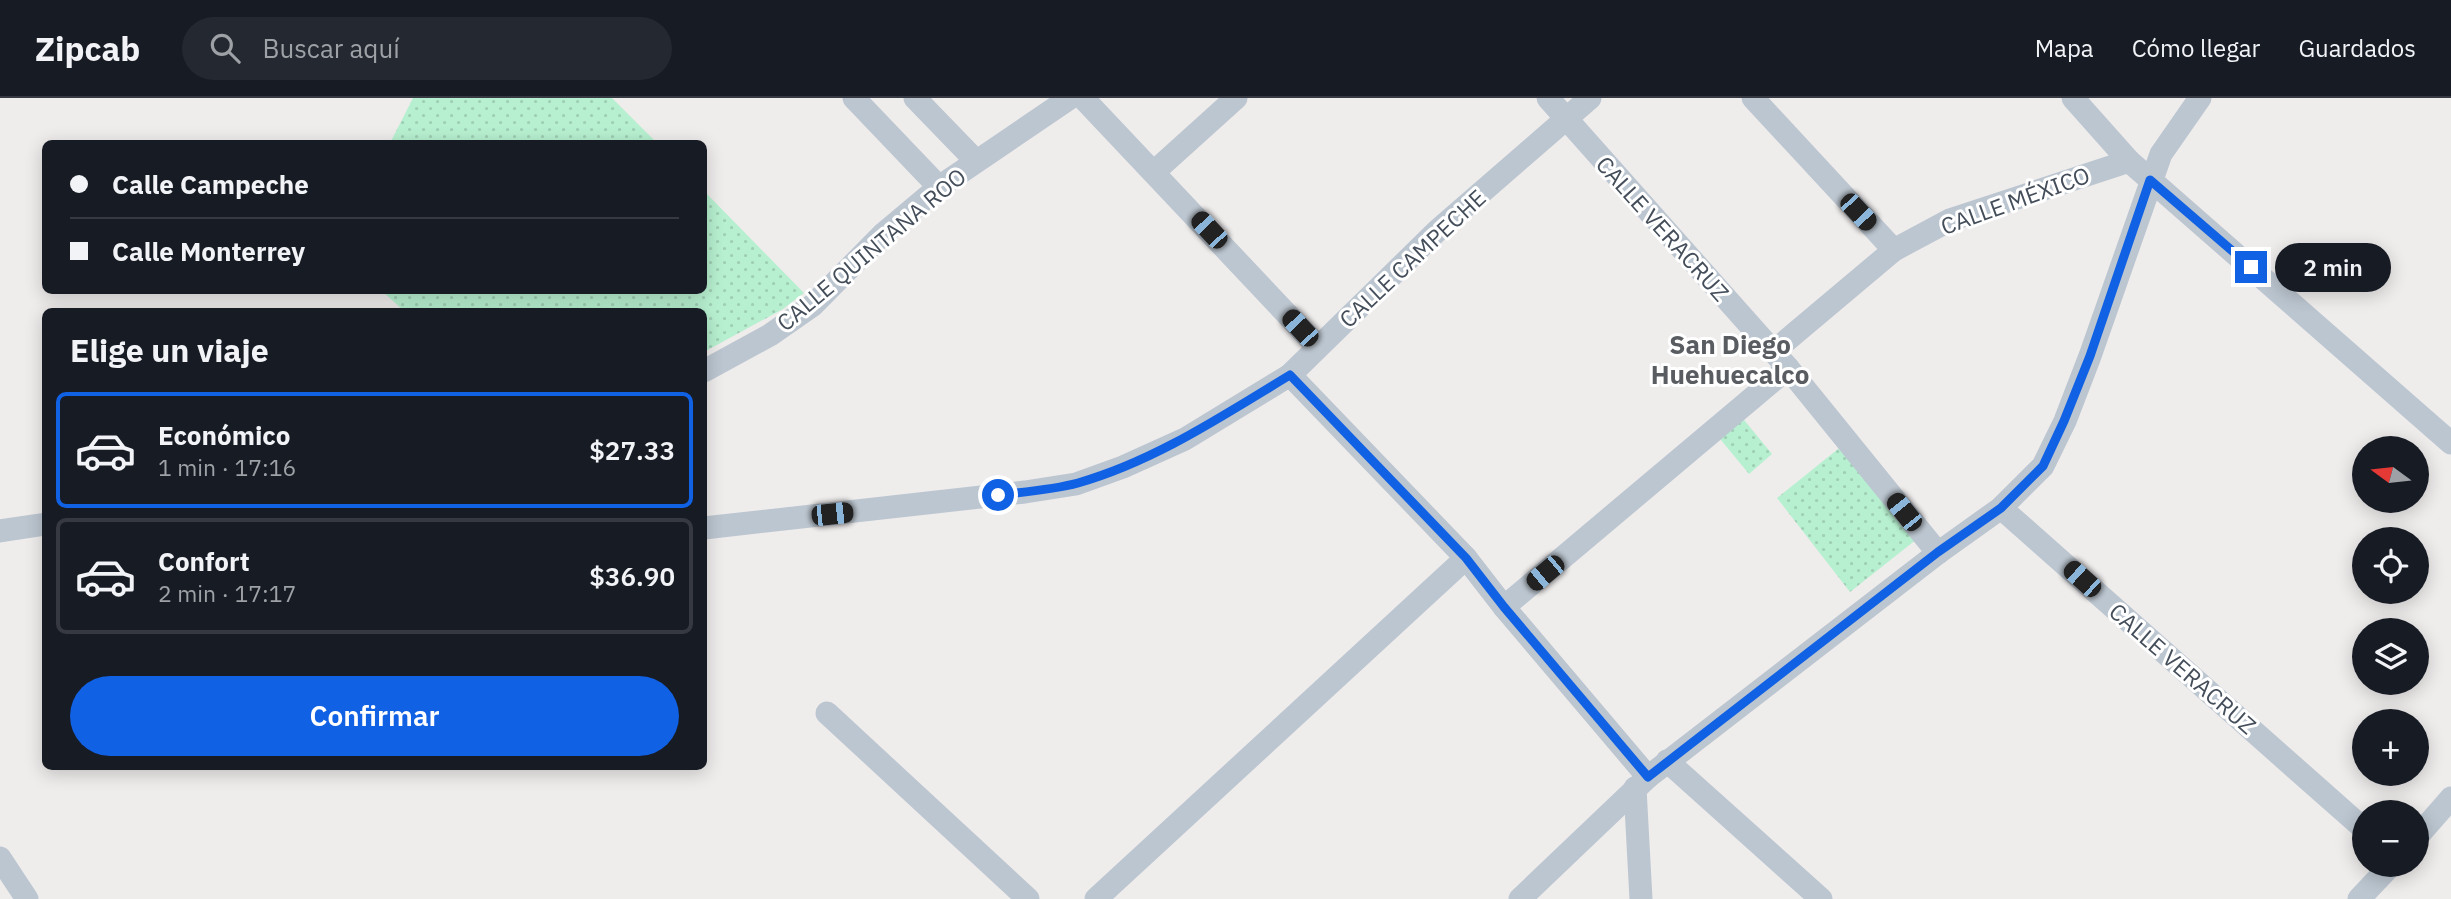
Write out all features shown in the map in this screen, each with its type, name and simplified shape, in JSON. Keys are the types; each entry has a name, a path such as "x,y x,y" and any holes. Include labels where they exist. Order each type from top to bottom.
{"street":[{"path":"854,98 939,187"},
{"path":"915,98 976,161"},
{"path":"1083,98 1318,347"},
{"path":"1154,172 1236,98"},
{"name":"CALLE VERACRUZ","path":"1548,98 1781,359 1938,552"},
{"name":"CALLE CAMPECHE","path":"707,528 1076,484 1123,467 1185,439 1290,375 1437,230 1590,98"},
{"path":"1754,98 1894,250"},
{"path":"2073,98 2129,161 2451,443"},
{"path":"1520,899 1667,761 1938,552 2001,508 2043,466 2090,356 2150,180 2161,155 2200,98"},
{"name":"CALLE QUINTANA ROO","path":"707,369 770,335 813,305 883,234 939,187 1060,101"},
{"name":"CALLE MÉXICO","path":"1504,607 1781,359 1894,250 1950,220 2129,161"},
{"path":"1290,375 1466,558 1642,782 1641,899"},
{"name":"CALLE VERACRUZ","path":"2001,508 2352,818"},
{"path":"0,531 42,525"},
{"path":"1096,899 1466,558"},
{"path":"827,713 1028,899"},
{"path":"1667,761 1821,899"},
{"path":"2429,823 2451,798"},
{"path":"0,858 27,899"},
{"path":"2359,899 2380,877"}],"green space":[{"path":"413,98 612,98 654,140 392,140"},
{"path":"707,194 804,293 783,309 707,350 707,308 401,308 385,294 707,294"},
{"path":"1740,415 1772,454 1749,474 1716,434"},
{"path":"1843,445 1917,539 1850,592 1777,498"}],"district":[{"name":"San Diego Huehuecalco","path":"1730,359"}],"route":[{"path":"998,495 1076,484 1123,467 1185,439 1290,375 1466,558 1648,777 1938,552 2001,508 2043,466 2090,356 2150,180 2251,267"}]}
